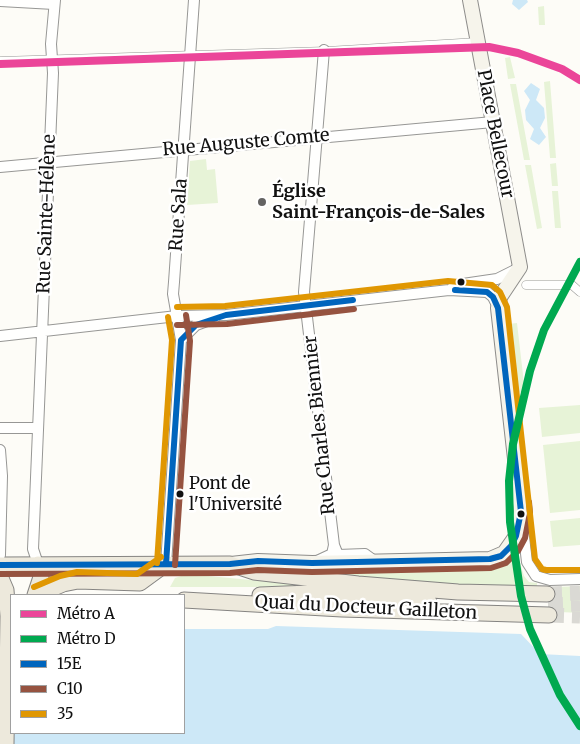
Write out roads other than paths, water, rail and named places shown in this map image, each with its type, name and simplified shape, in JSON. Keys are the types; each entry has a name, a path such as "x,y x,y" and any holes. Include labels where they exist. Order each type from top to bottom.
{"main road":[{"name":"Place Bellecour","path":"470,0 520,267"},
{"path":"498,308 500,297 520,267"},
{"name":"Quai du Docteur Gailleton","path":"0,565 230,564 258,561 312,563 496,558 511,546 516,536 521,512 498,308"},
{"path":"36,594 41,577 38,564"},
{"path":"38,594 63,584 78,581 140,582 166,564"},
{"name":"Quai du Docteur Gailleton","path":"185,599 342,609 548,604 458,592 358,584 254,572 230,564"},
{"path":"0,576 6,598 8,627 6,744"},
{"path":"8,707 10,690"}],"street":[{"name":"Rue Sala","path":"166,564 181,340 173,294 194,0"},
{"path":"0,1 55,2"},
{"name":"Rue Sainte-Hélène","path":"38,564 33,549 55,2"},
{"path":"0,61 324,50 478,42"},
{"name":"Rue Charles Biennier","path":"324,50 304,292 334,544"},
{"name":"Rue Auguste Comte","path":"0,167 493,122"},
{"path":"449,290 463,284 497,279 520,267"},
{"path":"526,285 572,285 580,292"},
{"path":"0,336 177,316 226,315 449,290 487,292 493,297 498,308"},
{"path":"181,340 196,325 226,315"},
{"path":"0,428 38,428"},
{"path":"0,450 2,476 0,555"},
{"path":"521,512 526,554 530,569 536,576 550,580 580,579"},
{"path":"334,544 338,554 365,554 376,562"},
{"path":"312,563 332,554 334,544"}],"water":[{"path":"513,0 527,0 528,2 519,10 512,4"},
{"path":"531,83 540,89 536,100 544,108 545,118 540,128 546,137 539,145 530,139 534,129 526,120 525,110 530,100 524,91"},
{"path":"276,626 521,634 540,654 580,656 580,744 0,744 0,630 10,630 10,734 185,734 185,629 268,629"}],"tunnel":[{"path":"547,594 580,593"},
{"path":"548,605 580,604"},
{"path":"549,615 580,616"}],"metro line":[{"name":"A","path":"0,64 489,47 518,53 562,69 580,80"},
{"name":"D","path":"580,262 544,330 530,371 513,444 509,481 510,522 521,596 530,629 560,695 580,726"}],"place":[{"name":"Église Saint-François-de-Sales","path":"262,202"},
{"name":"Pont de l'Université","path":"180,494"}]}
